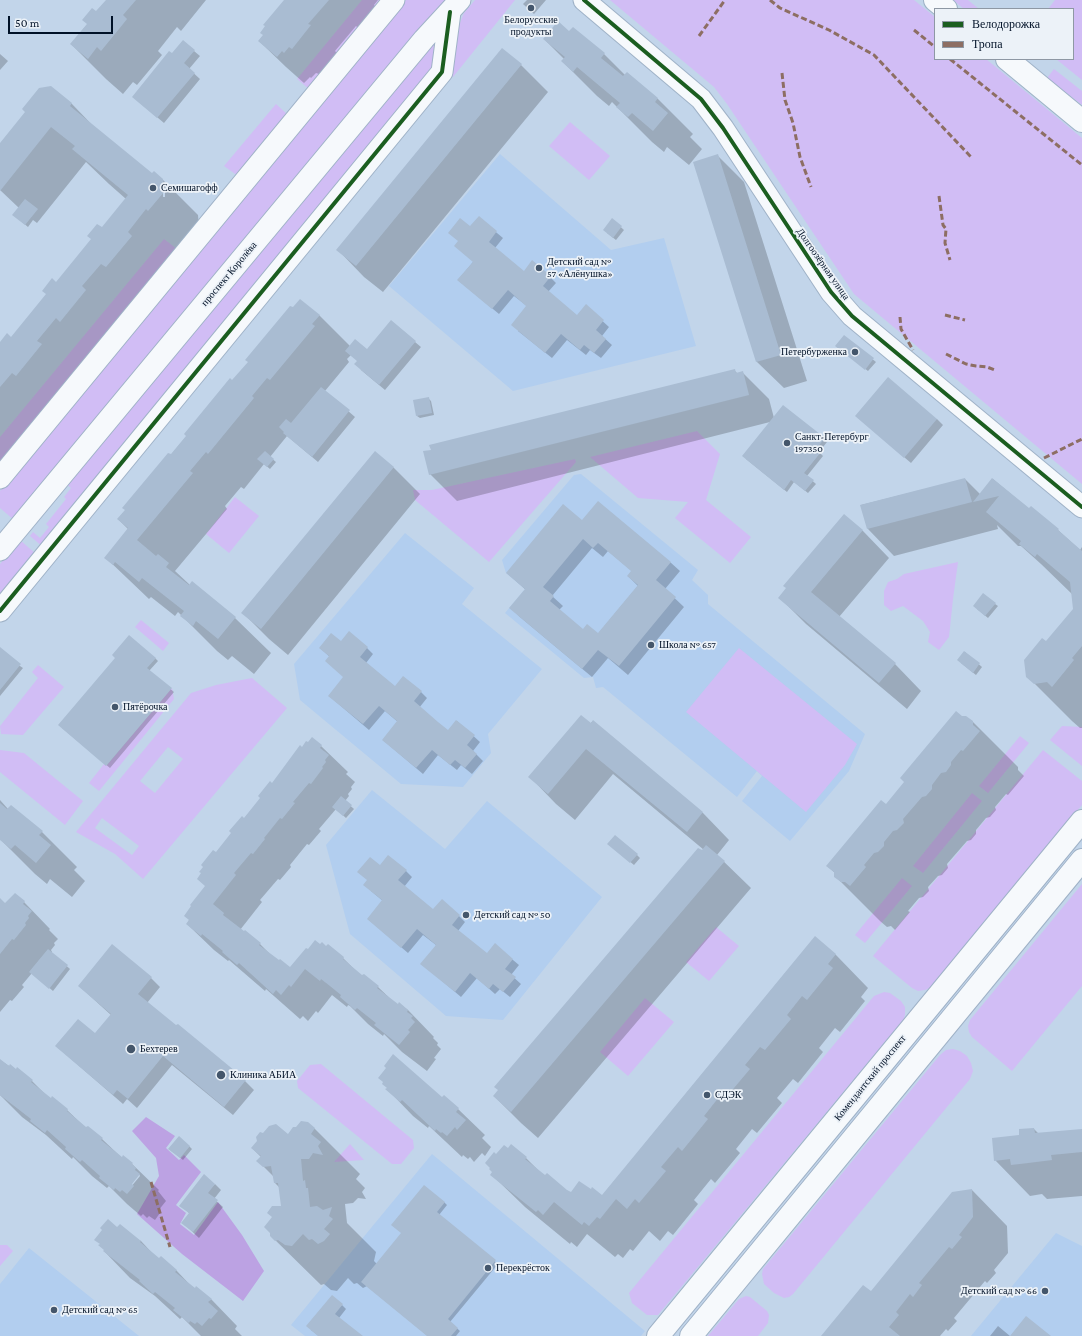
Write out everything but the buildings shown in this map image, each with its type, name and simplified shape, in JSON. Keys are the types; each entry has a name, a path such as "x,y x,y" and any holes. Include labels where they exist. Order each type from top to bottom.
{"main road":[{"path":"935,0 945,8"},
{"path":"1008,60 1082,121"},
{"name":"Комендантский проспект","path":"658,1336 1082,821"},
{"path":"691,1336 1082,860"}],"street":[{"path":"0,478 394,0"},
{"name":"Долгоозёрная улица","path":"584,0 702,99 723,128 831,292 852,316 1082,507"},
{"path":"0,611 442,72 455,6"},
{"name":"проспект Королёва","path":"0,550 424,39 455,6"}],"shaded area":[{"path":"362,0 383,0 309,89 297,79"},
{"path":"406,0 445,0 14,520 0,508 0,491"},
{"path":"475,0 515,0 453,77 451,75 459,25 464,13"},
{"path":"610,0 914,0 934,16 934,60 987,60 1082,138 1082,484 854,294 727,104 714,87"},
{"path":"953,0 968,0 978,8 963,8"},
{"path":"1055,0 1082,0 1082,80 1057,60 1074,60 1074,8 1049,8"},
{"path":"432,43 436,43 432,74 43,547 30,536 33,532 40,538 49,527 46,524 66,499 64,497 71,488 66,484"},
{"path":"1054,69 1082,91 1082,105 1047,78"},
{"path":"276,104 288,115 238,176 224,166"},
{"path":"570,122 610,156 589,180 549,146"},
{"name":"Детский сад № 57 «Алёнушка»","path":"500,154 611,250 664,238 696,346 513,391 389,286"},
{"path":"164,239 177,249 0,463 0,437"},
{"path":"697,431 720,454 706,500 751,537 730,563 675,518 688,502 638,498 590,457"},
{"path":"575,459 576,462 489,562 415,500 413,490 432,490"},
{"name":"Школа № 657","path":"581,474 698,570 692,580 708,595 708,604 865,734 849,771 790,841 742,801 762,776 757,771 737,797 603,687 596,688 593,677 584,678 505,613 525,589 506,573 502,560 574,475"},
{"path":"235,497 259,516 229,553 206,534"},
{"path":"405,533 474,588 462,604 542,669 488,734 491,753 463,787 401,784 300,700 294,664"},
{"path":"20,540 36,554 0,598 0,564"},
{"path":"958,562 949,637 939,650 928,642 930,632 923,621 903,606 891,611 884,605 884,591 888,582 897,579 904,574"},
{"path":"141,620 169,643 163,651 135,627"},
{"path":"739,648 857,744 845,765 806,812 686,712"},
{"path":"38,665 64,687 23,735 1,734 0,726 38,678 32,672"},
{"path":"252,678 287,708 143,879 115,854 76,832 191,693 216,685","holes":["168,747 183,759 155,793 140,781","102,818 139,846 132,855 95,828"]},
{"path":"172,688 174,699 99,791 89,783 104,764 107,765"},
{"path":"1062,726 1082,727 1082,766 1050,740"},
{"path":"1020,736 1029,743 988,793 979,786"},
{"path":"0,750 24,753 83,801 65,825 0,772"},
{"path":"1043,750 1082,781 1082,805 932,987 918,991 912,988 873,956"},
{"name":"Детский сад № 50","path":"372,790 445,849 487,801 602,897 503,1020 446,1016 350,934 326,845"},
{"path":"972,793 982,801 923,873 913,866"},
{"path":"902,878 912,886 865,943 855,935"},
{"path":"1082,884 1082,986 1012,1071 972,1037 968,1026 970,1020"},
{"path":"716,927 739,946 709,981 686,962"},
{"path":"884,992 890,993 901,1001 905,1007 904,1019 658,1315 647,1315 632,1303 629,1293 874,996"},
{"path":"645,998 674,1022 628,1076 600,1052"},
{"path":"953,1049 960,1051 967,1056 971,1063 973,1071 970,1079 793,1294 784,1298 774,1293 764,1284 762,1274 763,1269 940,1055 946,1050"},
{"path":"321,1064 413,1140 414,1148 401,1164 392,1164 298,1088 297,1081 310,1065"},
{"path":"146,1117 175,1136 166,1148 179,1160 184,1155 201,1172 176,1205 186,1213 180,1224 194,1235 218,1202 242,1235 264,1271 243,1301 182,1254 137,1214 159,1176 156,1158 132,1131"},
{"path":"350,1144 364,1160 334,1162"},
{"path":"432,1154 645,1331 641,1336 305,1336 291,1325"},
{"name":"Детский сад № 66","path":"1056,1233 1082,1246 1082,1336 971,1336"},
{"path":"0,1245 7,1245 13,1251 0,1266"},
{"name":"Детский сад № 65","path":"29,1248 139,1336 0,1336 0,1284"},
{"path":"746,1296 750,1297 767,1311 769,1315 768,1323 758,1336 708,1336 739,1299"}],"marked path":[{"path":"699,36 725,0"},
{"path":"770,0 780,8 829,30 874,55 972,158"},
{"path":"914,30 934,46"},
{"path":"951,60 1082,165"},
{"path":"782,73 785,100 793,123 800,157 811,187"},
{"path":"939,196 943,225 946,229 945,243 950,260"},
{"path":"945,315 965,320"},
{"path":"900,317 901,329 913,350"},
{"path":"946,354 966,364 987,367 995,370"},
{"path":"1044,458 1082,439"},
{"path":"151,1182 170,1247"}],"cycle path":[{"path":"584,0 701,99 723,128 831,292 852,316 1082,507"},
{"path":"0,611 442,72 450,12"}],"place":[{"name":"Белорусские продукты","path":"531,8"},
{"name":"Семишагофф","path":"153,188"},
{"name":"Детский сад № 57 «Алёнушка»","path":"539,268"},
{"name":"Петербурженка","path":"855,352"},
{"name":"Санкт-Петербург 197350","path":"787,443"},
{"name":"Школа № 657","path":"651,645"},
{"name":"Пятёрочка","path":"115,707"},
{"name":"Детский сад № 50","path":"466,915"},
{"name":"Бехтерев","path":"131,1049"},
{"name":"Клиника АБИА","path":"221,1075"},
{"name":"СДЭК","path":"707,1095"},
{"name":"Перекрёсток","path":"488,1268"},
{"name":"Детский сад № 66","path":"1045,1291"},
{"name":"Детский сад № 65","path":"54,1310"}]}
